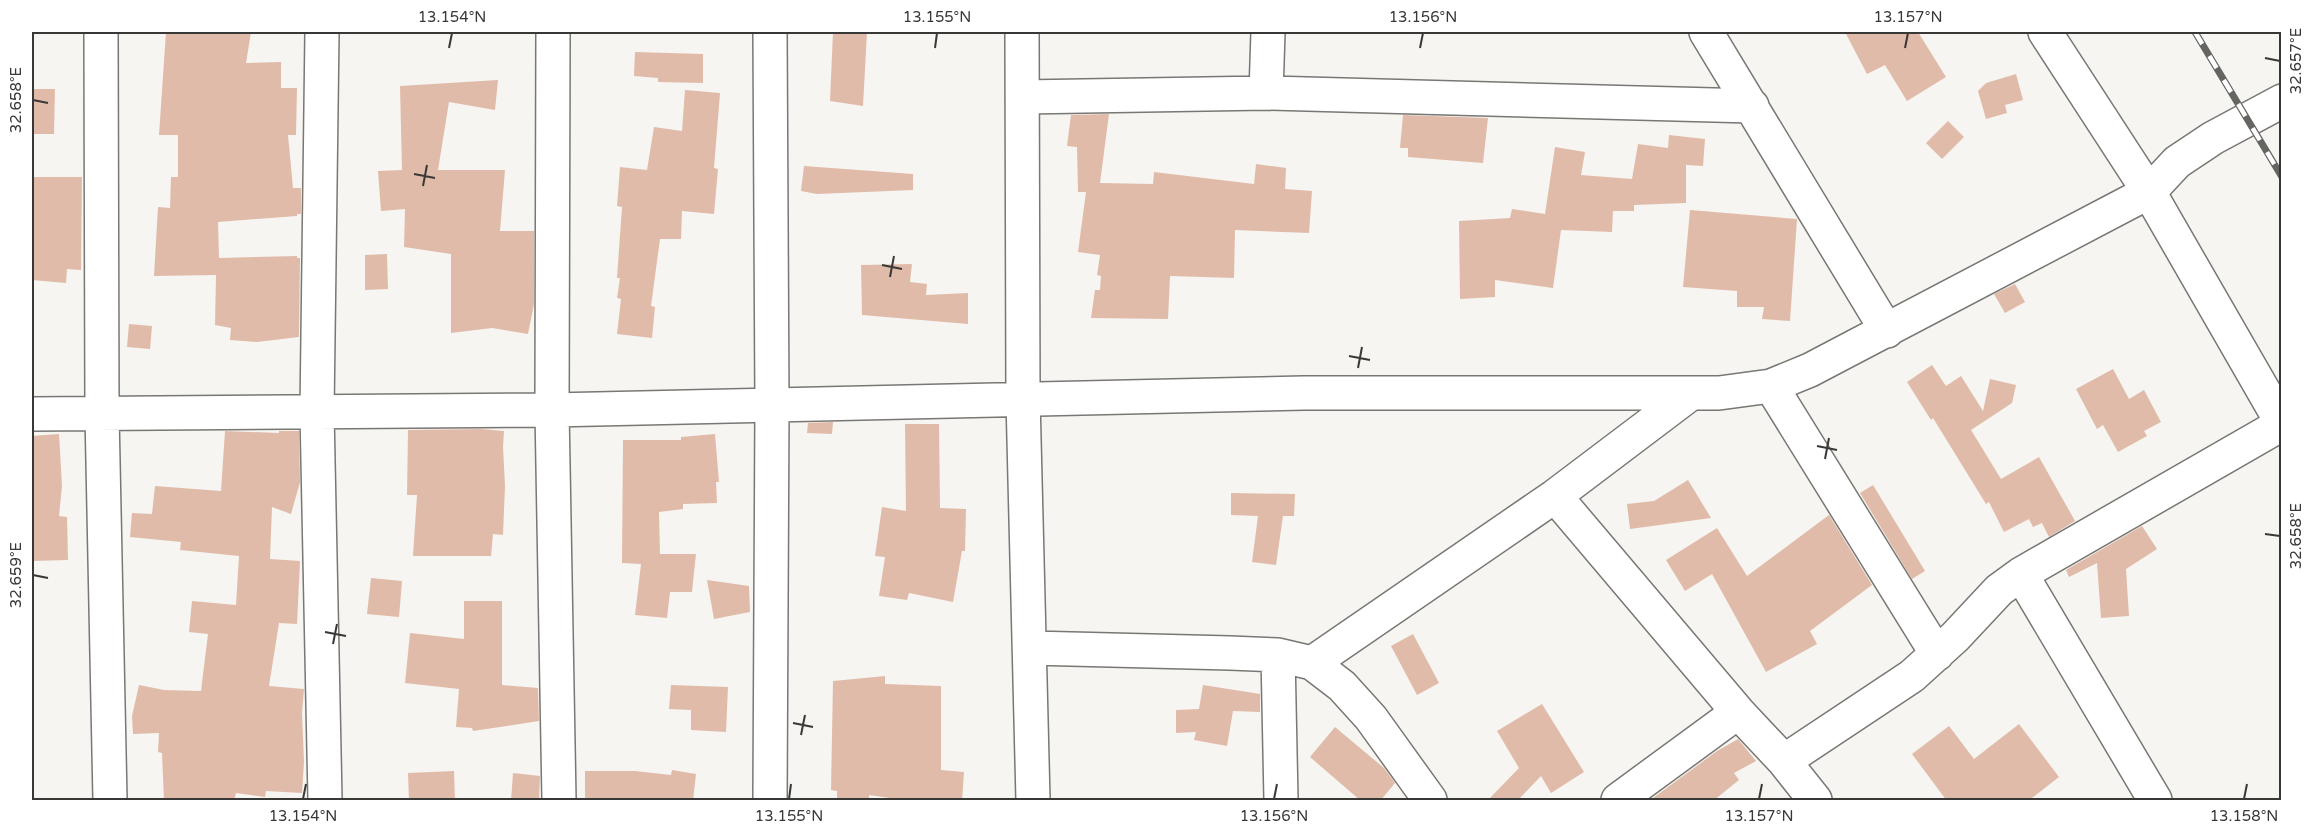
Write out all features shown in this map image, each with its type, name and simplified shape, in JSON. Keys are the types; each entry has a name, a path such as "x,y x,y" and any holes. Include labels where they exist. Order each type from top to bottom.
{"street":[{"path":"101,32 102,414 110,801"},
{"path":"322,32 317,412 325,801"},
{"path":"554,32 552,410 559,801"},
{"path":"770,32 772,406 770,801"},
{"path":"1022,32 1023,399 1031,648 1033,801"},
{"path":"1266,93 1268,32"},
{"path":"1706,32 1887,331"},
{"path":"1784,761 1912,676 1937,654 1999,590 2021,574 2282,424 2149,192 2045,32"},
{"path":"1023,97 1266,93 1752,106"},
{"path":"32,414 552,410 1304,393 1690,394 1719,393 1771,386 1810,370 1887,331 2149,192 2177,162 2213,138 2282,101"},
{"path":"1771,386 1937,654"},
{"path":"1312,663 1555,496 1690,394"},
{"path":"1555,496 1738,712 1784,761 1815,801"},
{"path":"2021,574 2155,801"},
{"path":"1031,648 1278,656 1312,663 1342,686 1371,718 1430,801"},
{"path":"1278,656 1281,801"},
{"path":"1617,801 1738,712"}],"building":[{"path":"166,32 251,32 246,63 281,62 281,88 297,88 296,135 288,135 293,188 301,188 301,214 218,222 219,258 297,256 300,258 299,337 257,342 230,340 231,328 215,325 216,275 154,276 158,207 170,208 171,177 178,177 178,135 159,135"},
{"path":"833,32 867,32 863,106 830,101"},
{"path":"1845,32 1918,32 1946,77 1907,101 1885,65 1867,74"},
{"path":"635,52 703,54 703,83 658,82 658,78 634,76"},
{"path":"2016,74 2023,100 2005,105 2007,113 1986,119 1978,91 1986,83"},
{"path":"498,80 495,110 449,102 438,170 505,170 500,231 534,231 534,304 528,334 492,328 451,333 451,254 404,247 405,209 381,211 378,171 402,170 400,86"},
{"path":"32,89 55,89 54,134 32,134"},
{"path":"685,90 720,93 714,168 718,169 714,214 682,211 681,239 660,239 651,306 655,307 652,338 617,334 621,299 617,298 620,278 617,278 622,207 617,206 620,167 647,170 654,127 682,131"},
{"path":"1109,114 1100,183 1153,184 1154,172 1254,184 1256,164 1286,168 1285,189 1312,191 1309,233 1235,230 1234,278 1170,276 1168,319 1091,318 1095,290 1100,290 1101,276 1097,275 1100,255 1078,252 1086,192 1078,192 1077,147 1067,146 1071,115"},
{"path":"1403,115 1488,118 1483,163 1408,157 1408,148 1400,148"},
{"path":"1948,121 1964,137 1942,159 1926,143"},
{"path":"1669,135 1705,139 1703,166 1686,165 1686,203 1634,205 1634,211 1613,211 1612,232 1561,230 1553,288 1495,280 1495,297 1460,299 1459,221 1510,218 1512,209 1545,214 1555,147 1585,152 1581,175 1632,179 1638,144 1668,148"},
{"path":"804,166 913,174 913,190 817,194 801,191"},
{"path":"32,177 82,177 81,270 67,269 66,283 32,280"},
{"path":"1690,210 1797,219 1790,321 1762,319 1764,307 1737,307 1737,291 1683,287"},
{"path":"387,254 388,289 365,290 365,255"},
{"path":"912,264 910,282 927,284 926,295 968,293 968,324 862,315 861,265"},
{"path":"2015,284 2025,302 2005,313 1994,294"},
{"path":"129,324 152,326 150,349 127,347"},
{"path":"1932,365 1946,386 1961,376 1983,411 1990,379 2016,385 2012,403 1971,430 2001,479 2039,457 2075,521 2049,537 2042,523 2033,527 2029,519 2004,532 1989,502 1986,504 1933,418 1931,420 1907,382"},
{"path":"2113,369 2129,399 2144,390 2161,422 2144,431 2147,436 2118,452 2103,425 2097,429 2076,389"},
{"path":"833,422 832,434 807,433 808,423"},
{"path":"905,424 939,424 940,508 966,509 965,551 962,551 953,602 909,593 907,600 879,596 885,557 875,556 882,507 906,511"},
{"path":"408,430 504,431 503,535 493,534 491,556 413,556 417,495 407,495"},
{"path":"225,431 279,433 279,431 299,431 300,482 291,514 272,507 270,559 300,561 297,624 279,623 269,686 304,689 302,793 266,791 265,797 236,793 234,801 164,801 162,753 158,752 159,733 133,734 132,716 139,685 164,690 201,691 208,634 189,632 192,601 236,605 239,556 180,550 181,542 130,537 132,513 152,514 155,486 221,491"},
{"path":"59,434 62,486 59,516 67,517 68,560 32,561 32,436"},
{"path":"715,434 719,482 716,482 717,503 683,504 683,509 659,512 660,554 696,554 692,592 670,592 667,618 635,615 641,564 622,563 623,440 681,440 681,437"},
{"path":"1688,480 1711,518 1630,529 1627,504 1654,501"},
{"path":"1873,485 1925,571 1912,579 1860,493"},
{"path":"1231,493 1295,494 1294,516 1283,516 1276,565 1252,562 1258,516 1231,515"},
{"path":"1829,515 1872,585 1810,631 1817,644 1766,672 1712,574 1685,591 1666,560 1717,528 1747,576"},
{"path":"2142,526 2157,549 2126,569 2129,616 2101,618 2097,563 2069,577 2066,570"},
{"path":"371,578 402,581 399,617 367,614"},
{"path":"707,580 749,586 750,612 714,619"},
{"path":"464,601 502,601 502,685 538,688 539,721 473,731 472,728 456,727 459,689 405,683 410,633 464,639"},
{"path":"1413,634 1439,683 1417,695 1391,646"},
{"path":"885,676 885,684 941,686 941,770 964,772 962,801 910,801 869,795 869,801 837,801 837,791 831,790 833,681"},
{"path":"671,685 728,687 726,732 691,730 691,710 669,709"},
{"path":"1203,685 1260,694 1260,712 1233,711 1227,746 1194,740 1196,732 1176,733 1176,710 1199,709"},
{"path":"1542,704 1584,772 1551,793 1541,776 1517,801 1487,801 1519,768 1497,731"},
{"path":"2019,724 2059,777 2028,801 1947,801 1912,754 1949,726 1974,759"},
{"path":"1335,727 1384,768 1395,783 1380,801 1361,801 1310,757"},
{"path":"1738,739 1756,761 1734,773 1739,780 1713,801 1649,801 1717,751"},
{"path":"672,770 696,774 693,801 585,801 585,771 635,771 671,775"},
{"path":"454,771 455,801 409,801 408,773"},
{"path":"513,773 540,776 539,801 511,801"}],"railway":[{"path":"2195,32 2282,177"}]}
